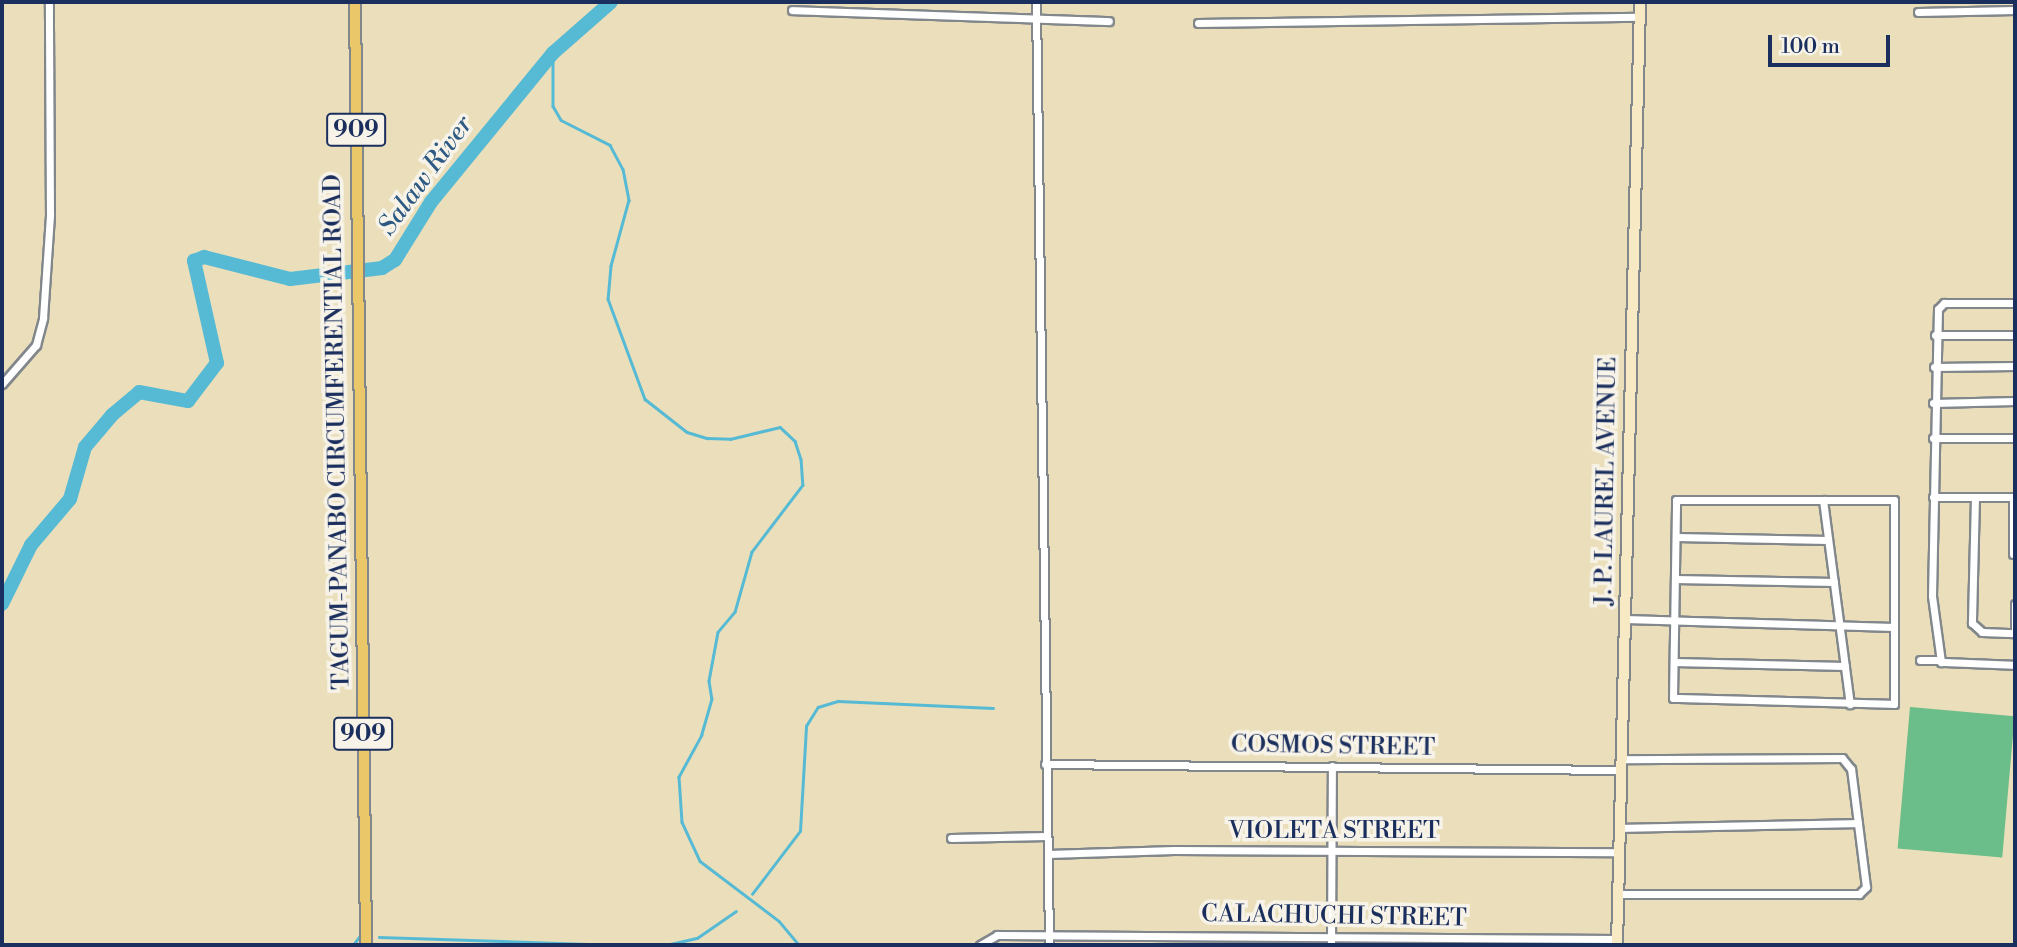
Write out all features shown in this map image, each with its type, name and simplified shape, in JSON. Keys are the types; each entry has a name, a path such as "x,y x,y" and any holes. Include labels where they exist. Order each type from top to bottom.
{"main road":[{"name":"TAGUM-PANABO CIRCUMFERENTIAL ROAD","path":"355,2 366,945"}],"street":[{"path":"2,384 36,345 43,318 50,215 49,2"},
{"path":"1035,2 1049,945"},
{"name":"J. P. LAUREL AVENUE","path":"1617,942 1640,2"},
{"path":"792,10 1109,21"},
{"path":"1918,12 2015,10"},
{"path":"1198,23 1640,18"},
{"path":"1939,660 1932,596 1933,403 1935,335 1941,304 2015,303"},
{"path":"1935,335 2015,335"},
{"path":"1934,367 2015,366"},
{"path":"1933,403 2015,401"},
{"path":"1933,438 2015,438"},
{"path":"1933,497 2014,497 2013,554"},
{"path":"1975,497 1974,627 1982,632 2015,633 2015,604"},
{"path":"1676,500 1894,500 1894,704 1673,698 1676,537 1676,500"},
{"path":"1823,500 1850,704"},
{"path":"1676,537 1828,540"},
{"path":"1675,579 1834,583"},
{"path":"1625,619 1894,627"},
{"path":"1920,660 1939,660 1948,665 2015,665"},
{"path":"1674,662 1845,666"},
{"path":"1618,894 1862,893 1866,887 1851,769 1842,758 1622,759"},
{"name":"COSMOS STREET","path":"1045,764 1621,771"},
{"path":"1331,941 1332,766"},
{"path":"1620,828 1858,823"},
{"path":"951,838 1047,836"},
{"name":"VIOLETA STREET","path":"1048,854 1619,852"},
{"name":"CALACHUCHI STREET","path":"980,945 997,935 1331,941 1617,942"}],"green space":[{"path":"1910,707 2015,716 2002,858 1898,848"}],"waterway":[{"name":"Salaw River","path":"2,604 31,545 70,499 85,447 112,415 139,392 188,401 217,363 194,261 204,257 290,279 382,268 395,260 431,202 553,53 611,2"},
{"path":"553,53 553,106 561,120 610,145 623,169 629,200 611,266 608,299 645,399 687,432 707,438 730,439 780,427 795,441 801,459 803,485 752,552 735,612 718,632 709,681 712,699 702,735 679,777 682,822 700,861 779,921 799,945"},
{"path":"752,894 800,831 806,726 818,707 838,701 993,708"},
{"path":"666,945 697,938 736,911"},
{"path":"353,945 359,937"},
{"path":"379,937 624,945"}]}
